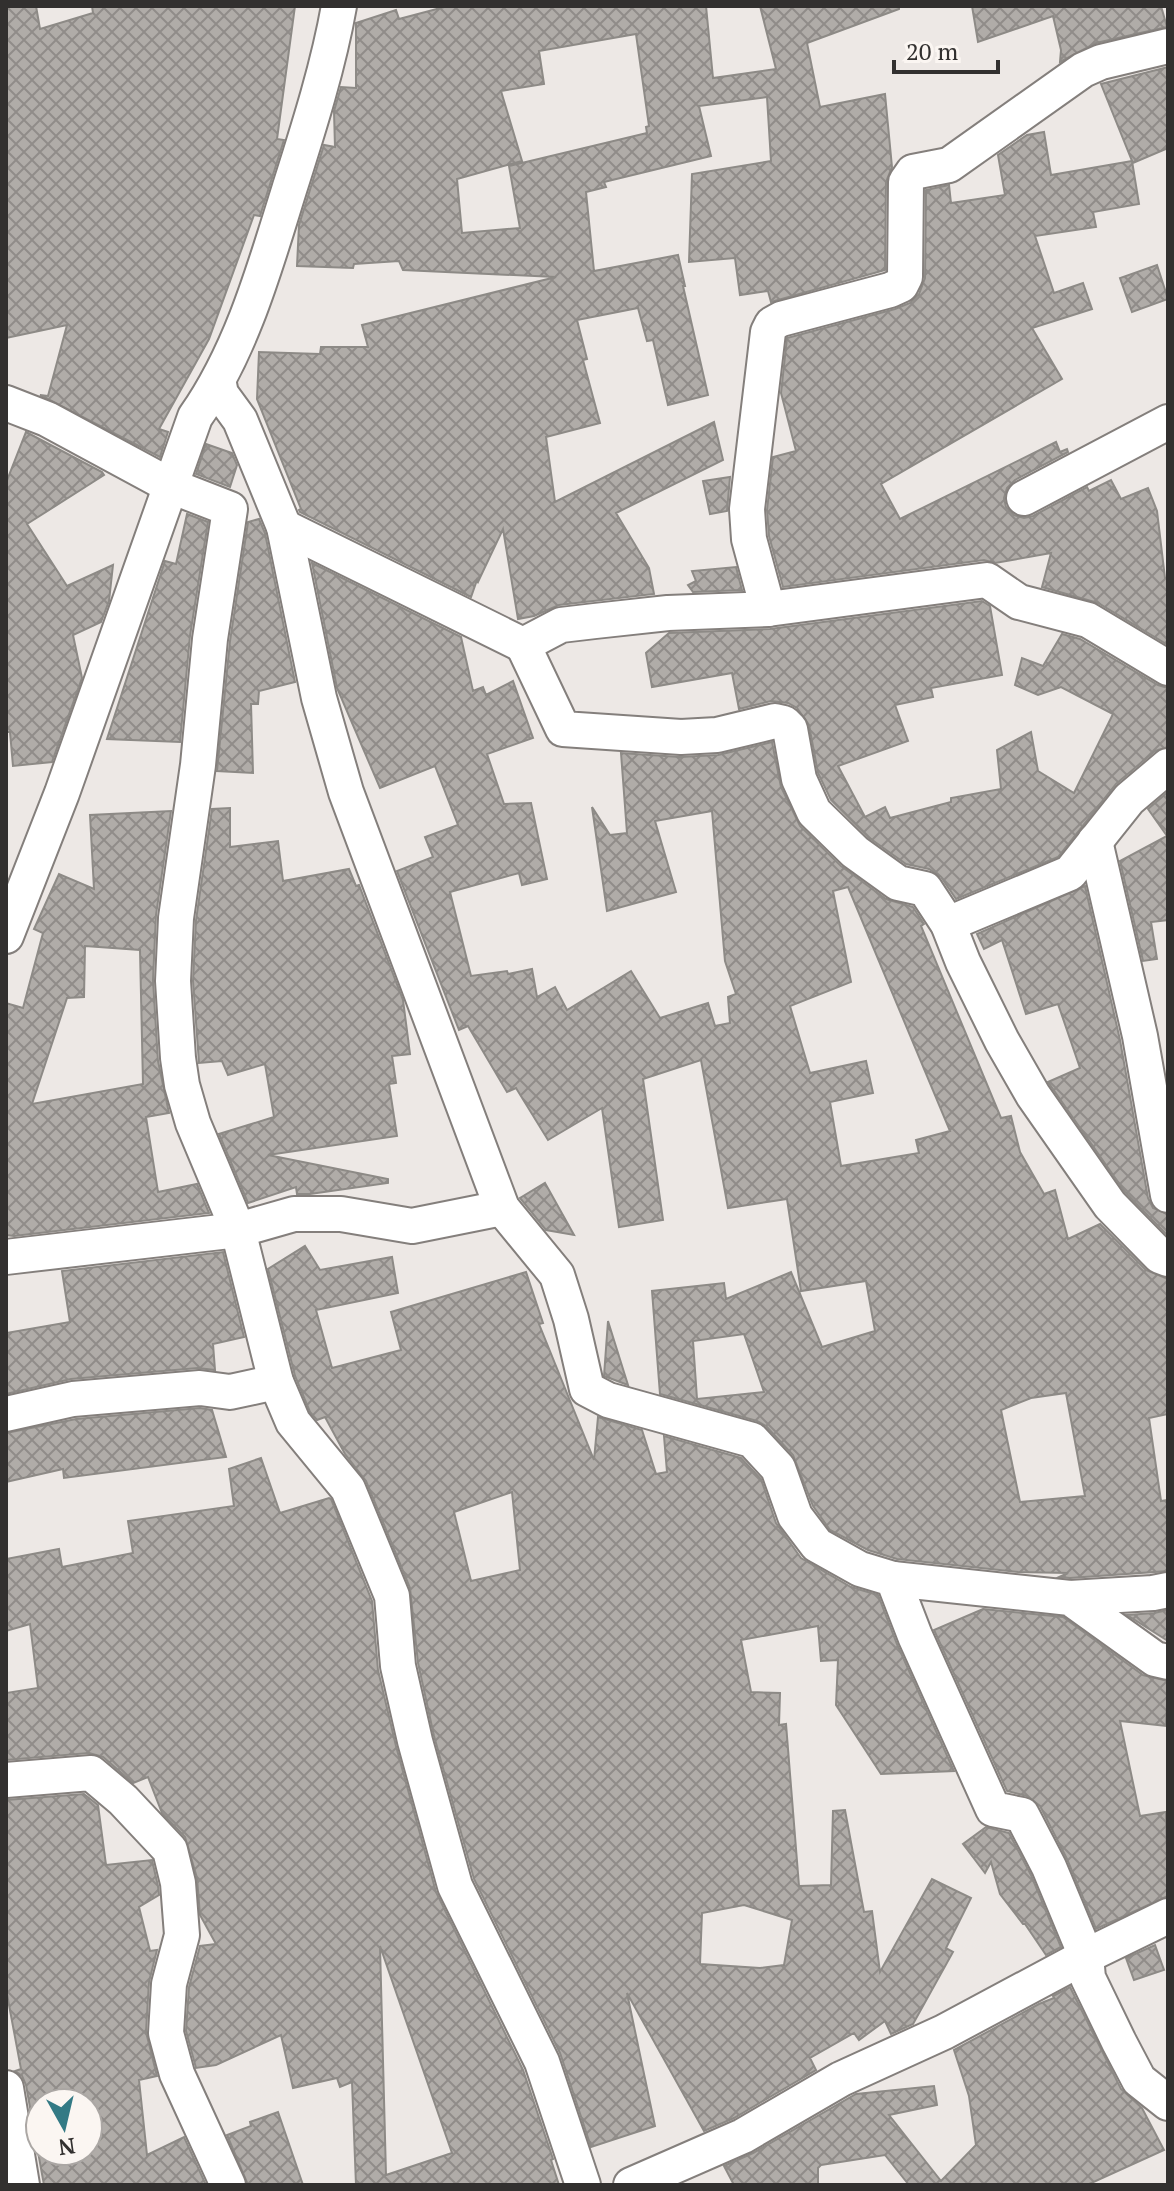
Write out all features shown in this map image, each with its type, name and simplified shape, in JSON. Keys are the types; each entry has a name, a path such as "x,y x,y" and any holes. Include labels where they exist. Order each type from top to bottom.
{"street":[{"path":"6,936 67,779 195,417 219,384 263,272 301,150 339,6"},
{"path":"768,609 749,539 747,509 768,332 772,324 901,285 905,277 906,182 913,172 949,165 1083,70 1101,62 1168,46"},
{"path":"219,384 221,394 240,420 284,527 319,698 346,792 502,1208 557,1275 587,1389 608,1400 752,1440 778,1468 795,1516 817,1545 860,1569 893,1579 1070,1598 1168,1590"},
{"path":"6,403 47,419 171,486 230,509 210,639 198,765 176,918 173,981 182,1085 193,1123 238,1230 276,1382 293,1422 348,1489 383,1570 392,1596 398,1666 415,1741 455,1886 542,2062 583,2185"},
{"path":"1024,498 1168,422"},
{"path":"284,527 523,645 563,729 681,737 717,735 775,721 784,723 790,729 799,779 814,812 855,852 898,883 925,889 948,924 1002,1041 1033,1095 1110,1205 1160,1256 1168,1259"},
{"path":"523,645 561,625 668,613 768,609 987,580 1019,602 1088,620 1168,668"},
{"path":"948,924 1070,873 1129,799 1168,766"},
{"path":"1095,841 1140,1036 1168,1195"},
{"path":"6,1257 238,1230 294,1214 341,1214 412,1226 502,1208"},
{"path":"6,1414 73,1399 200,1388 230,1392 276,1382"},
{"path":"893,1579 915,1636 993,1809 1022,1815 1049,1867 1086,1956 1088,1978 1139,2080 1168,2103"},
{"path":"1070,1598 1155,1659 1168,1662"},
{"path":"6,1780 91,1773 123,1800 170,1850 178,1883 182,1935 169,1984 166,2033 177,2074 228,2185"},
{"path":"631,2185 743,2136 841,2079 944,2032 1168,1916"},
{"path":"6,2088 22,2185"}],"building":[{"path":"6,6 36,6 40,29 93,13 92,6 295,6 277,139 284,140 260,216 254,215 209,339 159,429 168,432 160,457 40,395 48,396 67,325 6,338"},
{"path":"448,6 706,6 713,78 776,69 760,6 899,6 899,9 807,43 820,107 885,94 892,167 886,182 885,270 771,302 768,291 740,295 735,258 689,262 692,174 771,161 767,97 699,106 711,156 604,182 606,187 586,192 594,271 678,255 708,395 668,405 653,340 647,341 638,308 577,320 587,359 583,360 600,423 546,437 555,502 714,422 723,460 616,513 649,568 654,594 559,605 518,619 503,529 471,597 299,510 257,399 259,352 320,354 321,347 368,347 362,325 556,277 403,270 399,261 354,264 353,268 297,266 299,225 324,145 335,147 334,111 341,87 356,88 356,23 396,10 399,19","holes":["636,34 649,126 646,127 647,133 509,166 520,228 462,233 457,179 522,161 501,91 544,84 539,51"]},
{"path":"972,6 1161,6 1167,27 1096,43 1060,62 1061,50 1053,16 978,42"},
{"path":"1168,67 1168,148 1133,163 1101,84"},
{"path":"1044,132 1051,175 1132,161 1139,204 1093,212 1096,227 1035,236 1054,293 1083,283 1092,309 1032,328 1062,379 881,484 900,519 1056,442 1060,452 1067,449 1068,452 1015,480 1007,488 1004,498 1006,507 1014,515 1024,518 1033,516 1087,487 1089,491 1111,480 1121,499 1148,488 1157,511 1165,578 1168,578 1168,645 1098,603 1042,587 1051,553 995,563 984,560 783,587 769,536 767,510 773,457 796,451 781,393 787,338 910,303 919,294 925,278 926,190 949,185 951,203 1005,195 998,155 1027,135"},
{"path":"1157,265 1168,299 1132,312 1120,278"},
{"path":"26,432 104,475 27,524 67,586 113,565 109,601 101,622 73,635 82,678 52,762 13,766 10,732 6,732 6,483"},
{"path":"206,444 232,453 237,465 230,487 196,474"},
{"path":"730,477 727,511 710,514 703,481"},
{"path":"187,514 208,522 190,636 180,742 107,739 165,561 176,564"},
{"path":"259,519 265,533 295,682 259,691 258,704 251,704 253,773 217,771 230,641 248,522"},
{"path":"312,563 461,637 473,691 483,687 486,695 513,681 533,738 487,754 504,804 531,803 547,879 522,885 519,873 450,892 471,976 532,969 537,997 555,987 567,1010 631,971 660,1018 708,1003 715,1026 730,1023 728,997 736,994 725,961 712,811 655,821 676,892 607,911 592,807 610,835 627,833 621,753 680,757 718,755 772,742 781,787 800,826 841,866 886,899 913,907 924,924 921,926 1001,1118 1011,1116 1020,1152 1044,1194 1055,1190 1068,1239 1100,1224 1146,1270 1168,1279 1168,1414 1149,1418 1161,1501 1168,1500 1168,1571 1070,1578 1059,1577 1068,1573 1018,1572 897,1559 868,1550 830,1530 813,1506 793,1455 766,1426 660,1394 652,1291 724,1283 726,1299 791,1272 822,1347 875,1331 866,1281 801,1291 787,1199 728,1208 701,1060 643,1079 663,1220 619,1227 602,1108 548,1140 516,1088 507,1092 468,1026 459,1030 397,871 433,857 425,837 458,825 435,766 380,788 337,688","holes":["848,887 950,1131 916,1140 919,1153 841,1166 830,1102 873,1093 866,1061 810,1073 790,1006 851,982 833,891","744,1334 764,1392 697,1399 693,1341","1066,1393 1085,1496 1020,1502 1001,1410 1031,1398"]},
{"path":"736,567 742,590 693,592 688,585 696,581 692,571"},
{"path":"982,601 990,606 1002,675 931,688 933,697 895,705 908,741 838,766 865,817 885,807 890,818 951,802 951,798 1001,789 997,750 1031,732 1038,771 1074,793 1113,714 1061,687 1038,695 1015,685 1022,658 1043,666 1062,634 1080,639 1168,688 1168,747 1155,751 1116,784 1058,857 956,899 941,877 929,869 906,864 868,837 831,800 818,773 809,725 797,708 788,703 771,701 739,709 732,673 652,687 646,653 669,633 770,629"},
{"path":"1168,792 1168,920 1151,922 1157,959 1143,961 1120,861 1167,836 1148,809"},
{"path":"230,808 230,847 278,841 283,881 349,869 356,886 359,885 403,1000 410,1054 392,1056 396,1083 389,1084 397,1136 268,1155 388,1179 388,1183 310,1194 297,1194 296,1187 248,1203 219,1134 274,1117 265,1064 228,1075 222,1061 199,1063 193,981 196,920 212,809"},
{"path":"171,811 156,915 153,980 158,1061 169,1113 146,1117 158,1192 197,1184 209,1213 6,1235 6,1003 23,1008 43,933 34,929 59,874 94,889 90,815","holes":["85,946 140,950 143,1084 32,1104 67,998 84,997"]},
{"path":"1085,886 1120,1040 1148,1198 1153,1208 1168,1214 1168,1236 1125,1192 1048,1082 1080,1068 1058,1004 1026,1014 1002,940 984,949 977,934"},
{"path":"545,1183 574,1235 546,1230 520,1198"},
{"path":"305,1246 320,1270 392,1257 398,1293 316,1310 332,1368 401,1350 391,1312 526,1272 543,1323 539,1324 594,1460 598,1417 642,1430 656,1474 667,1472 664,1436 741,1458 761,1479 776,1523 801,1558 851,1587 878,1595 954,1771 881,1774 836,1705 838,1660 821,1661 818,1626 741,1640 751,1692 780,1693 779,1725 786,1724 799,1886 831,1885 833,1811 845,1810 864,1912 872,1911 880,1972 932,1879 971,1898 946,1948 953,1952 913,2024 891,2034 885,2021 859,2040 854,2033 810,2058 816,2070 734,2118 704,2131 627,1993 655,2126 591,2147 560,2053 474,1879 434,1736 418,1663 410,1588 366,1481 345,1454 325,1417 317,1420 310,1412 295,1376 268,1269","holes":["512,1492 520,1570 471,1581 454,1512","744,1905 792,1920 784,1965 760,1968 700,1964 702,1913"]},
{"path":"223,1252 244,1337 213,1344 215,1370 198,1368 71,1379 6,1394 6,1333 70,1322 62,1271"},
{"path":"608,1321 628,1385 604,1376"},
{"path":"200,1408 212,1410 226,1457 64,1478 63,1469 6,1482 6,1433 76,1419"},
{"path":"261,1458 280,1513 331,1499 372,1601 378,1670 436,1892 523,2070 559,2185 356,2185 352,2082 340,2087 337,2078 293,2088 281,2035 216,2065 196,2068 186,2031 189,1987 200,1946 216,1944 200,1915 197,1878 185,1837 162,1813 148,1777 133,1783 103,1757 89,1753 6,1760 6,1693 38,1688 30,1624 6,1631 6,1559 59,1549 62,1567 133,1553 128,1521 234,1506 229,1469","holes":["380,1946 452,2153 386,2175"]},
{"path":"983,1609 1063,1617 1143,1675 1168,1681 1166,1726 1120,1721 1140,1816 1166,1812 1168,1896 1096,1929 1067,1859 1040,1806 1027,1796 1007,1791 934,1630"},
{"path":"1168,1610 1168,1641 1127,1615 1154,1613"},
{"path":"84,1794 98,1805 106,1865 152,1860 158,1886 159,1895 139,1907 150,1951 157,1950 149,1982 146,2032 157,2076 139,2080 147,2155 184,2137 206,2185 44,2185 41,2167 104,2167 104,2087 26,2087 22,2076 15,2071 21,2069 6,1989 6,1800"},
{"path":"986,1827 1009,1833 1031,1875 1061,1947 1046,1955 1000,1894 991,1862 985,1873 963,1844"},
{"path":"1155,1945 1164,1970 1134,1980 1126,1958"},
{"path":"1070,1987 1121,2089 1142,2108 1164,2150 1087,2185 909,2185 885,2155 821,2165 818,2168 818,2185 734,2185 724,2166 753,2153 856,2094 934,2086 937,2105 889,2115 941,2181 976,2145 969,2096 954,2050"},
{"path":"278,2112 303,2185 248,2185 227,2135"}]}
